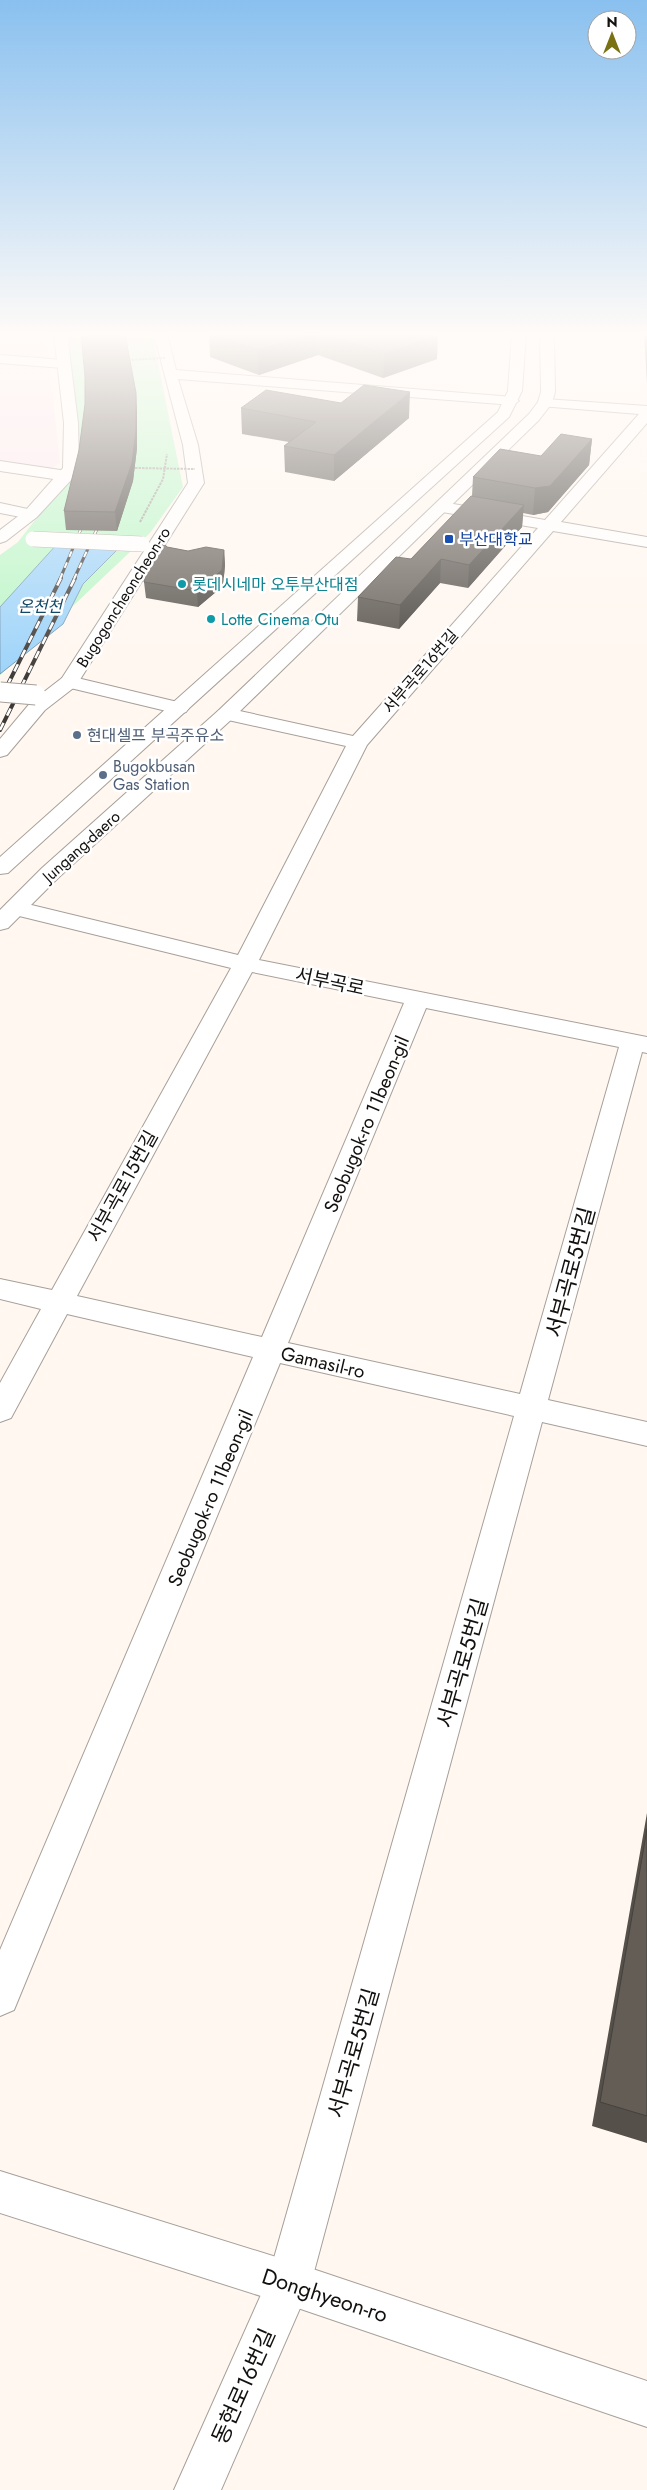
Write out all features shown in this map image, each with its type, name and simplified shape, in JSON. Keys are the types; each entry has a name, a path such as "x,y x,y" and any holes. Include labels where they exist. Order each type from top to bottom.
{"street":[{"path":"3,536 31,514 67,476 71,468 71,450"},
{"name":"Bugogoncheoncheon-ro","path":"0,751 38,706 43,696 69,682 149,544 196,483 191,450"},
{"name":"Jungang-daero","path":"0,868 464,450"},
{"name":"Jungang-daero","path":"8,916 50,873 226,714 500,450"},
{"name":"서부곡로16번길","path":"245,964 358,743 614,450"},
{"path":"0,466 67,476"},
{"path":"442,507 647,542"},
{"path":"0,508 31,514"},
{"path":"3,536 149,544"},
{"path":"69,682 179,708"},
{"path":"0,692 43,696"},
{"path":"226,714 358,743"},
{"name":"서부곡로","path":"8,916 640,1044"},
{"name":"서부곡로15번길","path":"0,1410 245,964"},
{"name":"Seobugok-ro 11beon-gil","path":"0,1996 418,999"},
{"name":"서부곡로5번길","path":"289,2283 532,1409 640,1044"},
{"name":"Gamasil-ro","path":"0,1288 272,1351 647,1434"},
{"name":"Donghyeon-ro","path":"0,2192 289,2283 647,2404"},
{"name":"동현로16번길","path":"197,2490 289,2283"}],"path":[{"path":"135,468 195,469"}],"shaded area":[{"path":"0,450 59,450 60,463 49,470 0,463"}],"green space":[{"path":"64,450 176,450 183,487 150,533 0,675 0,555 18,542 63,484"}],"water":[{"name":"온천천","path":"58,543 120,547 83,584 63,624 0,674 0,607"}],"building":[{"path":"79,450 134,450 132,463 115,512 64,511"},
{"path":"307,450 340,450 334,455"},
{"path":"499,450 541,456 546,450 582,450 550,486 535,488 473,477"},
{"path":"471,496 524,505 469,565 441,559 400,605 358,597 396,557 411,559"},
{"path":"160,539 167,547 188,551 206,547 224,550 222,570 197,591 144,582 148,557"},
{"path":"647,1829 647,2116 600,2102"}],"railway":[{"path":"60,579 86,517"},
{"path":"74,579 102,518"},
{"path":"0,700 61,578"},
{"path":"0,730 75,578"}],"place":[{"name":"부산대학교","path":"449,539"},
{"name":"롯데시네마 오투부산대점","path":"182,584"},
{"name":"Lotte Cinema Otu","path":"211,619"},
{"name":"현대셀프 부곡주유소","path":"77,735"},
{"name":"Bugokbusan Gas Station","path":"103,775"}]}
